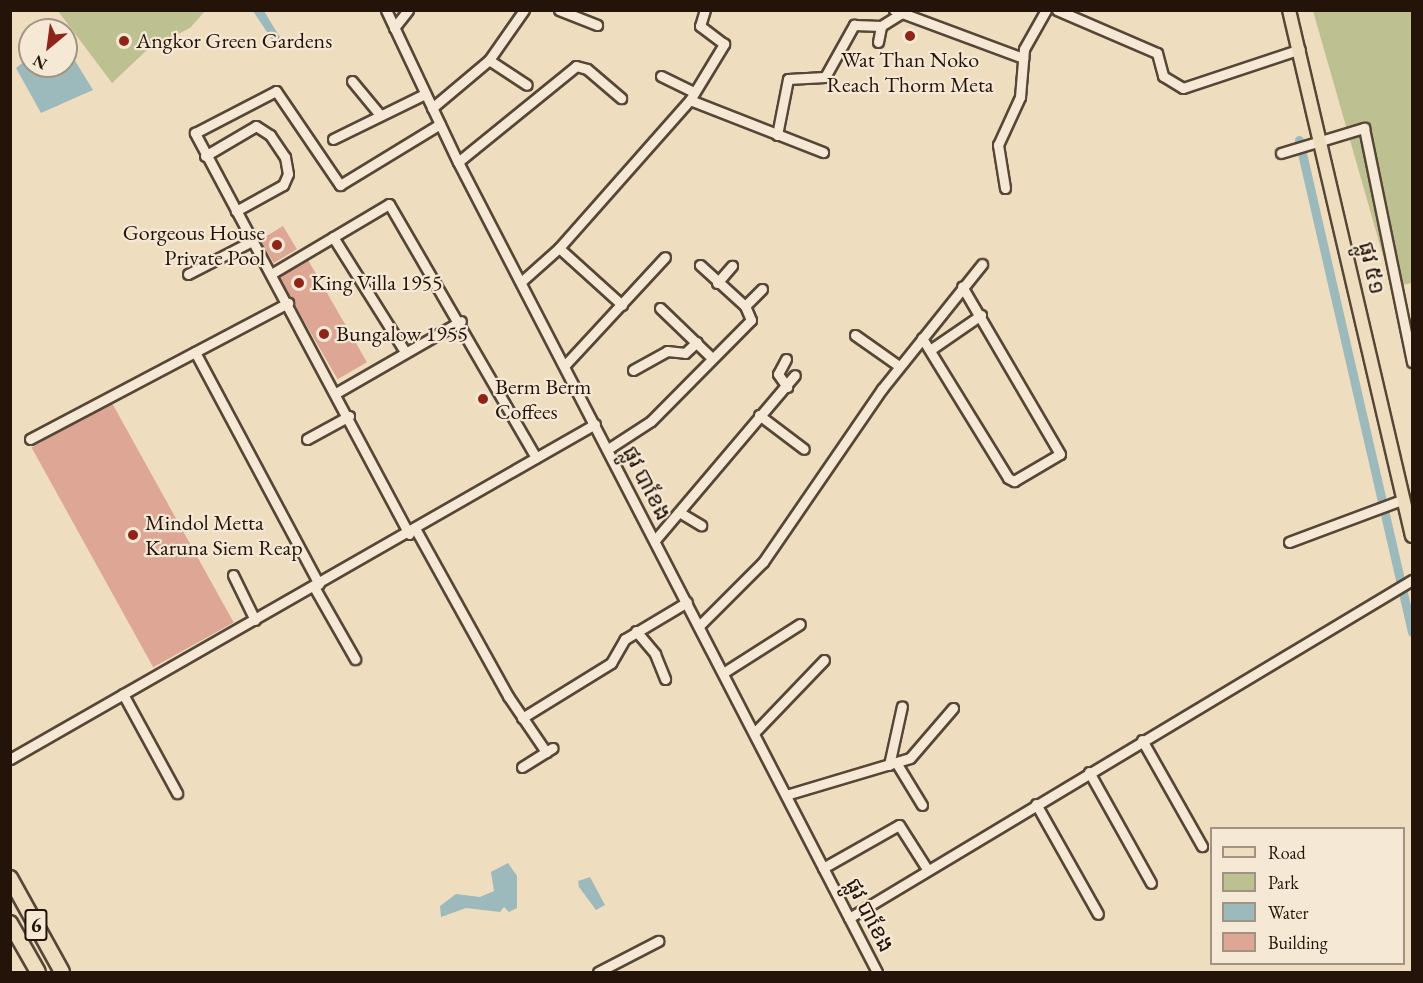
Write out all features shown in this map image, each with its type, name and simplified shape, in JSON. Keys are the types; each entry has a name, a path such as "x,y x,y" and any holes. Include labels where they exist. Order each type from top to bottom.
{"highway":[{"name":"6","path":"10,878 62,972"},
{"name":"6","path":"10,923 38,972"}],"main road":[{"name":"ផ្លូវ ៥១","path":"1289,10 1324,143 1394,501 1413,536"}],"street":[{"name":"ផ្លូវ បាខែង","path":"386,10 458,162 522,281 877,972"},
{"path":"394,28 408,10"},
{"path":"432,108 489,60 524,10"},
{"path":"559,10 597,25"},
{"path":"522,281 559,248 692,96 724,44 701,28 705,10"},
{"path":"1005,188 998,145 1020,97 1023,58 1046,10"},
{"path":"1056,10 1157,53 1163,76 1183,88 1300,49"},
{"path":"878,42 881,26 898,12 1023,58"},
{"path":"777,135 788,79 825,77 854,25 881,26"},
{"path":"489,60 527,85"},
{"path":"458,162 576,66 587,69 621,98"},
{"path":"661,76 692,96 777,135 823,152"},
{"path":"352,81 380,115"},
{"path":"440,124 339,185 276,91 197,132 205,156 288,303 412,532 522,718 550,750 522,767"},
{"path":"333,139 425,94"},
{"path":"205,156 256,126 270,135 285,157 288,174 283,185 236,211"},
{"path":"1281,153 1324,143 1364,128 1413,362"},
{"path":"271,274 389,204 461,321 536,458"},
{"path":"333,237 405,352"},
{"path":"188,274 252,241"},
{"path":"559,248 622,305"},
{"path":"565,365 665,257"},
{"path":"699,626 763,562 899,366 982,264"},
{"path":"608,449 643,427 751,320 745,306 717,283 700,265"},
{"path":"717,283 732,266"},
{"path":"922,338 1008,478 1014,481 1060,454 962,286"},
{"path":"745,306 762,289"},
{"path":"30,439 288,303"},
{"path":"660,308 698,342 712,358"},
{"path":"930,350 981,315"},
{"path":"336,393 461,321"},
{"path":"855,335 899,366"},
{"path":"633,370 667,351 685,353 698,342"},
{"path":"195,352 355,659"},
{"path":"786,359 778,374 787,387"},
{"path":"655,540 795,375"},
{"path":"759,415 804,449"},
{"path":"307,439 349,416"},
{"path":"10,759 412,532 595,424"},
{"path":"1289,542 1394,501"},
{"path":"679,512 701,525"},
{"path":"233,575 255,620"},
{"path":"849,918 1398,585 1413,580"},
{"path":"522,718 611,663 636,631 687,602"},
{"path":"723,673 800,624"},
{"path":"636,631 655,654 665,679"},
{"path":"754,733 824,660"},
{"path":"123,694 177,793"},
{"path":"902,706 893,764 922,805"},
{"path":"786,795 893,764 915,755 953,708"},
{"path":"1143,740 1202,846"},
{"path":"1089,772 1151,882"},
{"path":"1036,804 1098,914"},
{"path":"823,868 898,825 927,869"},
{"path":"598,972 658,941"}],"green space":[{"name":"Angkor Green Gardens","path":"58,11 205,11 190,28 147,50 112,83 78,38 78,18 63,18"},
{"path":"1313,11 1412,11 1412,283 1392,287"}],"water":[{"path":"253,11 264,11 287,49 277,47"},
{"path":"78,66 93,90 41,113 22,78 78,78"},
{"path":"508,863 517,876 517,908 509,912 504,907 500,912 466,908 441,917 440,906 456,894 480,897 494,891 491,872"},
{"path":"590,877 605,905 596,910 579,887 578,881"}],"building":[{"name":"Gorgeous House Private Pool","path":"283,226 297,249 274,263 260,240"},
{"name":"Bungalow 1955","path":"308,260 367,362 338,379 279,277"},
{"name":"Mindol Metta Karuna Siem Reap","path":"112,403 234,623 153,667 32,448"}],"waterway":[{"path":"1299,140 1412,632"}],"place":[{"name":"Wat Than Noko Reach Thorm Meta","path":"910,36"},
{"name":"Angkor Green Gardens","path":"124,41"},
{"name":"Gorgeous House Private Pool","path":"277,245"},
{"name":"King Villa 1955","path":"299,283"},
{"name":"Bungalow 1955","path":"324,334"},
{"name":"Berm Berm Coffees","path":"483,399"},
{"name":"Mindol Metta Karuna Siem Reap","path":"133,535"}]}
